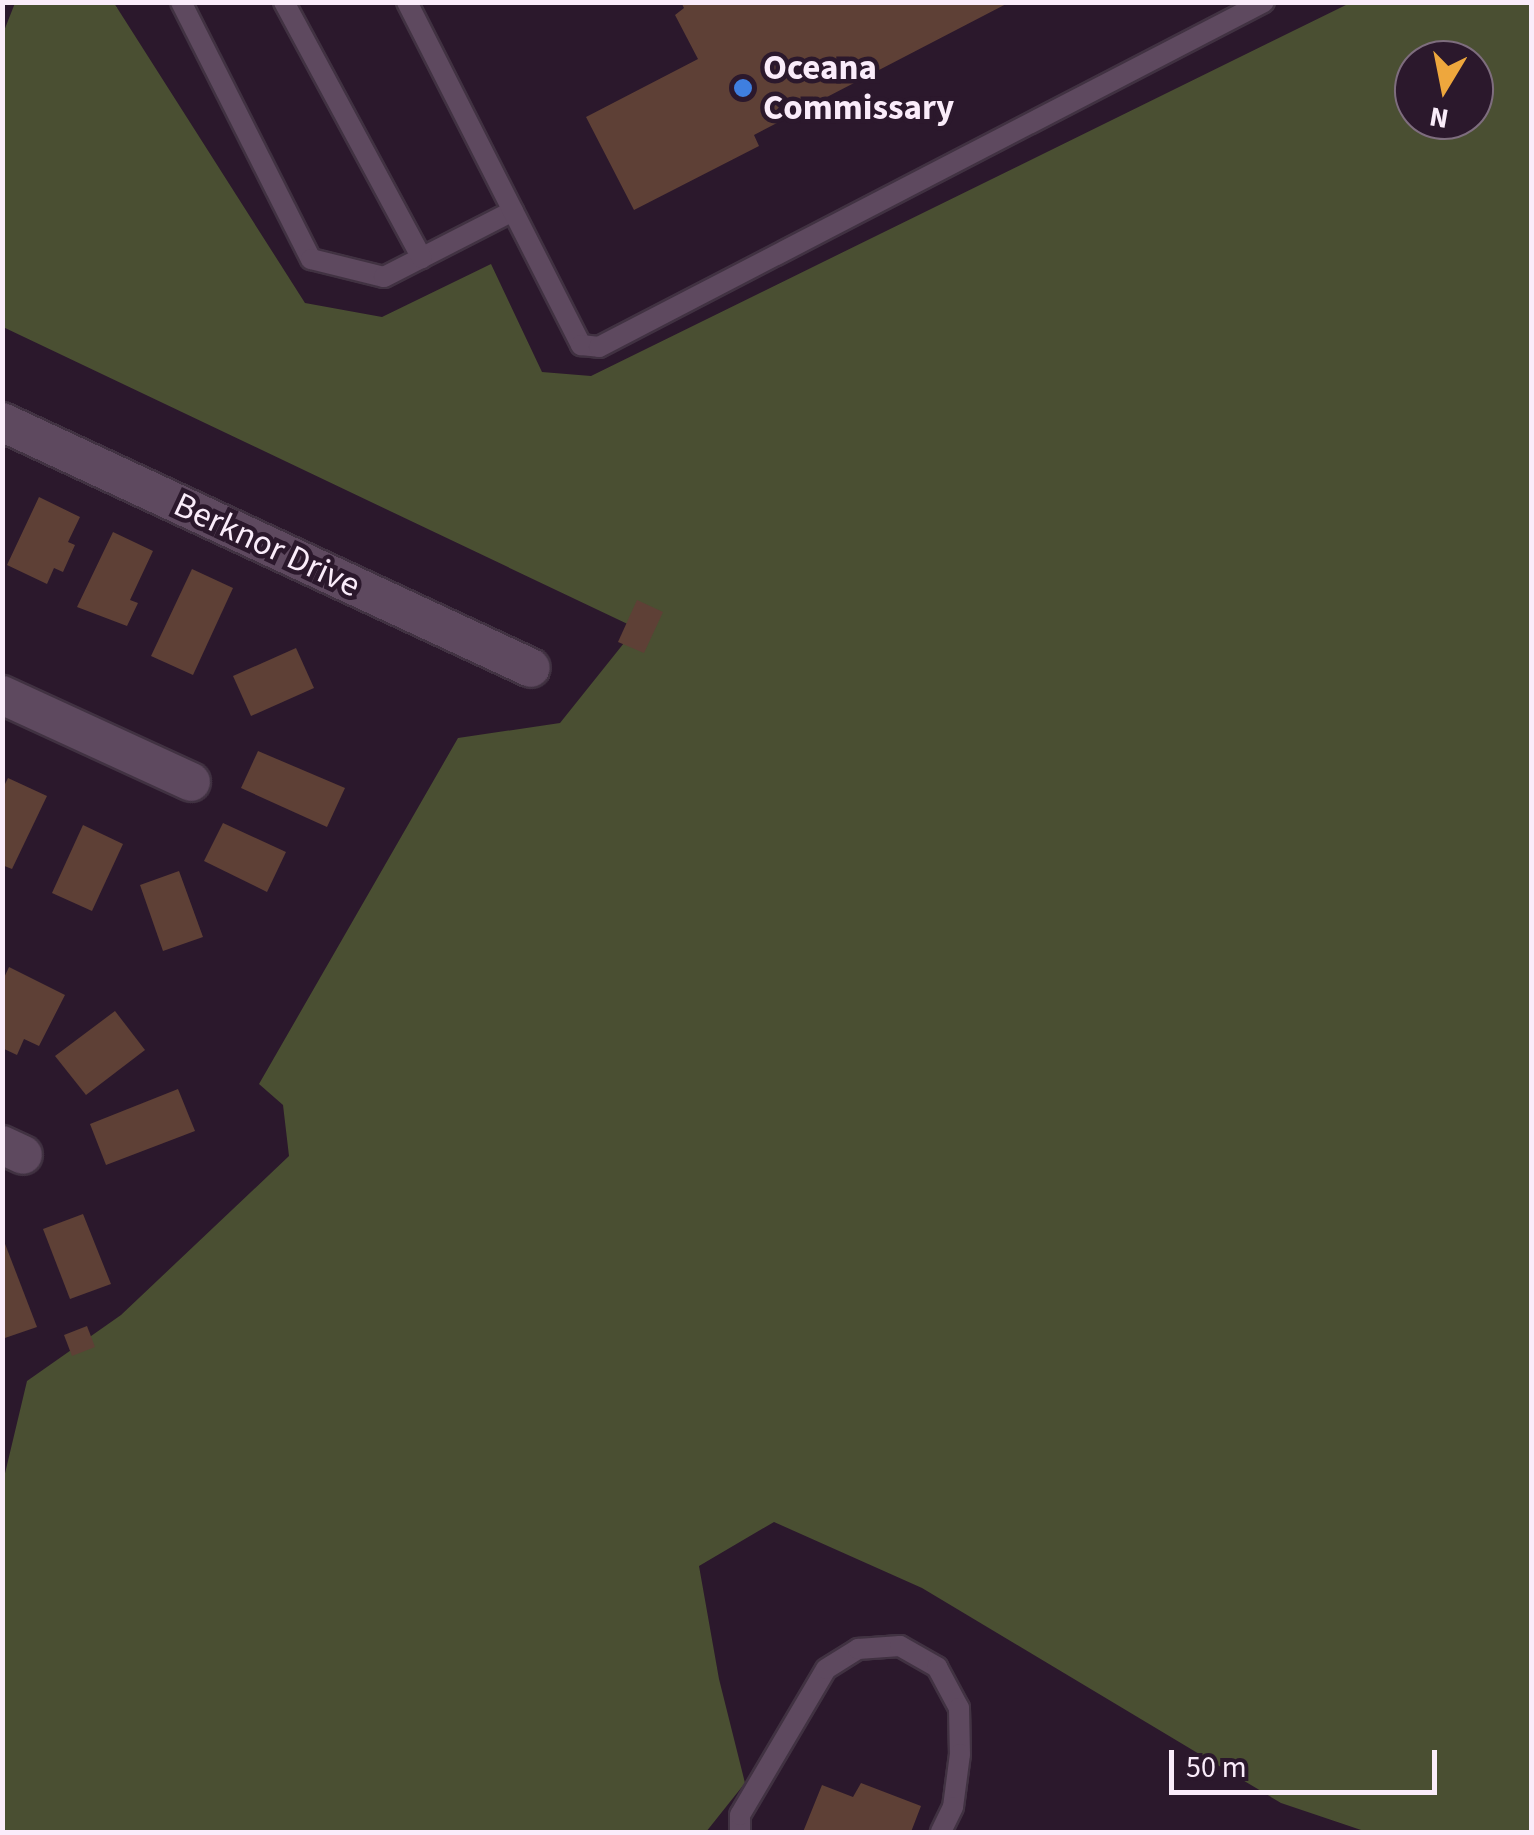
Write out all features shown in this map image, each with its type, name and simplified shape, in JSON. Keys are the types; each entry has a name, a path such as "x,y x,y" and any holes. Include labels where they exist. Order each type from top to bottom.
{"street":[{"name":"Berknor Drive","path":"2,422 531,668"},
{"path":"2,695 191,782"}],"lane":[{"path":"181,2 312,259 384,277 513,211"},
{"path":"284,2 422,258"},
{"path":"408,2 581,345 599,347 1264,2"},
{"path":"740,1832 740,1815 826,1668 858,1649 900,1646 938,1667 959,1708 960,1754 953,1807 941,1832"}],"green space":[{"path":"15,3 114,3 305,303 382,317 491,264 542,372 591,376 1350,3 1531,3 1531,1832 1367,1832 1281,1803 922,1588 774,1522 699,1566 719,1679 745,1783 706,1832 3,1832 2,1486 27,1381 121,1315 289,1156 283,1105 259,1084 458,738 560,723 636,628 3,327 2,36"}],"building":[{"name":"Oceana Commissary","path":"681,2 1010,2 754,135 759,146 634,210 586,117 698,59 675,15 684,8"},
{"path":"39,497 80,517 68,542 75,545 63,572 54,568 47,584 7,565"},
{"path":"113,532 153,551 130,600 138,603 127,626 77,607"},
{"path":"192,569 233,588 193,675 151,656"},
{"path":"637,600 663,612 644,653 618,642"},
{"path":"296,648 314,688 251,716 233,676"},
{"path":"258,751 345,788 327,827 241,788"},
{"path":"8,778 47,796 12,869 2,865 2,790"},
{"path":"223,823 286,852 267,892 204,861"},
{"path":"83,825 123,844 92,911 52,893"},
{"path":"179,871 203,937 163,951 140,885"},
{"path":"9,967 65,995 39,1046 24,1039 17,1055 2,1048 2,982"},
{"path":"115,1011 145,1050 86,1095 55,1056"},
{"path":"178,1089 195,1131 106,1165 90,1124"},
{"path":"83,1214 111,1284 70,1299 43,1229"},
{"path":"2,1236 37,1327 2,1339"},
{"path":"87,1326 95,1347 72,1356 64,1335"},
{"path":"861,1783 921,1806 911,1832 803,1832 822,1785 853,1797"}],"place":[{"name":"Oceana Commissary","path":"743,88"}]}
